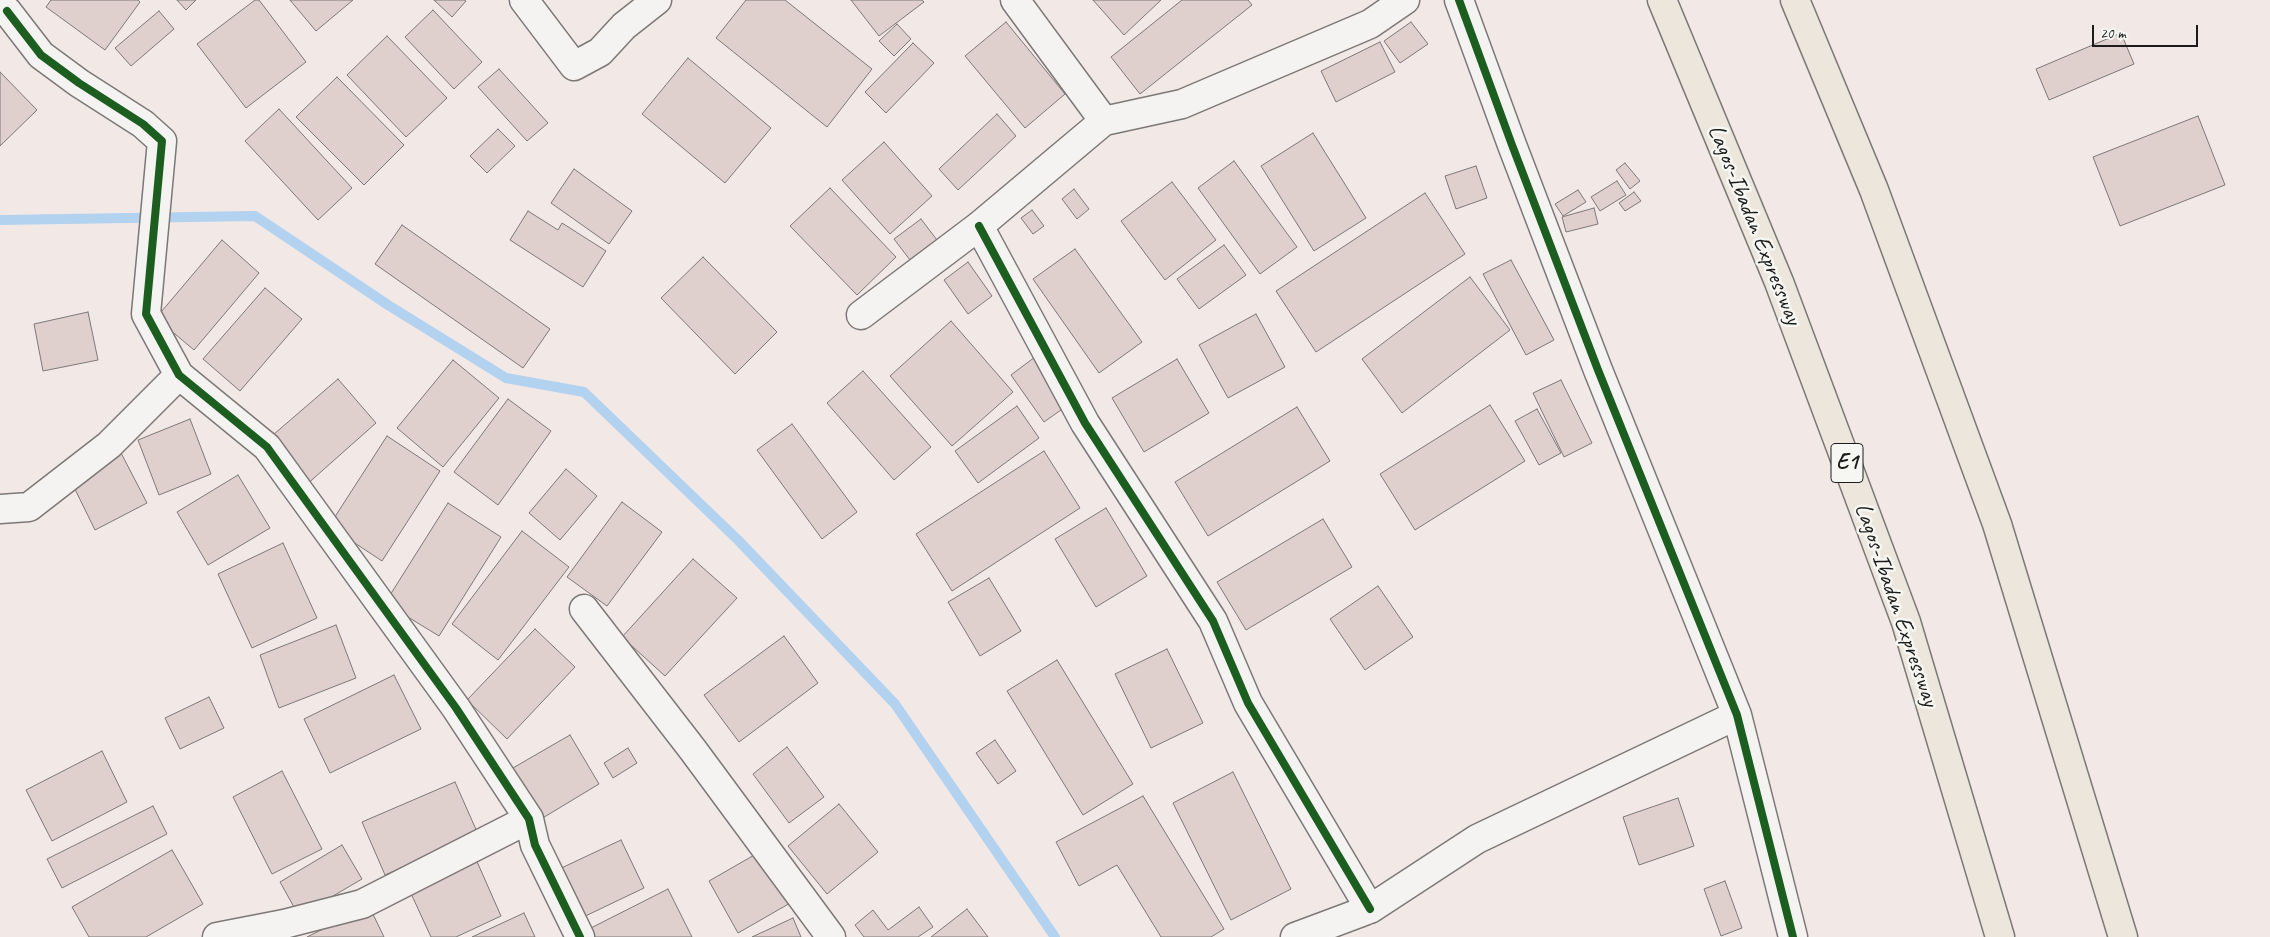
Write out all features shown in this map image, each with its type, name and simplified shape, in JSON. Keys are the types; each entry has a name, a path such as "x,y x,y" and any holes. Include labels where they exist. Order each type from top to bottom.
{"highway":[{"name":"Lagos-Ibadan Expressway","path":"1662,0 1779,282 1906,622 2000,937"},
{"path":"1795,0 1874,190 1997,524 2124,937"}],"street":[{"path":"524,0 574,66 600,52 624,26 657,0"},
{"path":"1015,0 1104,121"},
{"path":"861,315 979,226 1104,121 1182,104 1370,24 1405,0"},
{"path":"1459,0 1598,370 1737,715 1792,937"},
{"path":"8,9 41,55 79,83 144,124 162,141 146,314 179,376 267,447 456,708 529,819 535,845 580,937"},
{"path":"979,226 1085,423 1213,621 1248,702 1370,909"},
{"path":"0,509 28,507 109,445 179,376"},
{"path":"584,609 693,750 832,937"},
{"path":"1295,937 1370,909 1477,839 1737,715"},
{"path":"217,937 282,931 362,904 529,819"}],"building":[{"path":"51,0 138,0 140,2 105,50 46,7"},
{"path":"177,0 196,0 186,10"},
{"path":"255,0 259,0 306,62 246,108 197,44"},
{"path":"290,0 353,0 316,31"},
{"path":"434,0 464,0 466,1 452,17"},
{"path":"746,0 785,0 872,69 827,127 716,38"},
{"path":"851,0 922,0 924,2 879,36"},
{"path":"1093,0 1161,0 1124,35"},
{"path":"1182,0 1248,0 1252,5 1140,94 1111,57"},
{"path":"433,10 482,62 454,89 405,37"},
{"path":"159,11 174,29 131,66 115,48"},
{"path":"1006,22 1065,94 1025,128 965,56"},
{"path":"1411,22 1428,44 1400,63 1384,41"},
{"path":"897,24 911,39 894,56 879,41"},
{"path":"2121,33 2134,64 2049,100 2036,69"},
{"path":"387,36 447,98 406,137 347,75"},
{"path":"1380,42 1395,72 1336,102 1321,71"},
{"path":"913,43 934,63 886,113 865,92"},
{"path":"688,58 771,128 725,183 642,114"},
{"path":"499,69 548,123 527,141 478,87"},
{"path":"0,72 37,110 0,146"},
{"path":"337,77 404,145 364,185 296,117"},
{"path":"279,109 352,188 318,220 245,141"},
{"path":"997,114 1016,136 958,190 939,169"},
{"path":"2198,116 2225,185 2120,226 2093,157"},
{"path":"498,129 515,146 487,173 470,156"},
{"path":"1313,133 1366,218 1314,251 1261,166"},
{"path":"884,142 932,196 890,234 842,180"},
{"path":"1234,161 1297,247 1260,274 1198,188"},
{"path":"1625,163 1640,181 1630,189 1616,170"},
{"path":"1476,166 1487,198 1456,209 1445,176"},
{"path":"574,169 632,211 609,244 551,203"},
{"path":"1617,181 1626,195 1600,211 1591,197"},
{"path":"1172,182 1216,240 1165,280 1121,221"},
{"path":"830,188 896,257 857,295 790,226"},
{"path":"1074,189 1089,209 1077,219 1062,199"},
{"path":"1578,190 1586,202 1563,216 1555,204"},
{"path":"1634,192 1641,201 1625,211 1619,203"},
{"path":"1425,193 1465,254 1316,352 1276,291"},
{"path":"1594,208 1598,224 1566,232 1562,217"},
{"path":"1032,210 1044,226 1033,234 1021,218"},
{"path":"528,211 558,230 562,223 606,251 583,287 510,240"},
{"path":"921,219 937,240 910,260 894,239"},
{"path":"402,225 550,329 523,368 375,264"},
{"path":"222,240 259,273 194,350 156,318"},
{"path":"1224,245 1246,275 1199,309 1177,279"},
{"path":"1075,249 1142,342 1099,373 1033,279"},
{"path":"703,257 777,332 735,374 661,298"},
{"path":"1511,260 1554,340 1526,355 1483,274"},
{"path":"968,262 992,296 968,314 944,280"},
{"path":"1470,277 1510,330 1402,413 1362,359"},
{"path":"265,288 302,319 240,391 203,359"},
{"path":"88,312 98,360 43,371 34,324"},
{"path":"1256,314 1285,367 1228,398 1199,345"},
{"path":"951,321 1013,392 952,446 890,376"},
{"path":"1035,357 1068,405 1044,422 1011,375"},
{"path":"1177,359 1209,413 1144,452 1112,398"},
{"path":"453,360 499,398 443,467 397,428"},
{"path":"863,371 931,447 894,480 827,403"},
{"path":"338,379 376,423 305,486 266,441"},
{"path":"1561,380 1592,443 1564,457 1533,393"},
{"path":"508,399 551,431 498,505 454,472"},
{"path":"1490,405 1525,461 1415,530 1380,474"},
{"path":"1017,406 1039,438 978,483 955,451"},
{"path":"1297,407 1330,461 1208,536 1175,482"},
{"path":"1537,409 1561,453 1539,465 1515,421"},
{"path":"190,419 211,474 159,495 138,440"},
{"path":"792,424 857,512 822,539 757,450"},
{"path":"387,436 440,471 382,561 329,526"},
{"path":"120,451 147,503 95,530 69,477"},
{"path":"1044,451 1080,508 952,591 916,534"},
{"path":"566,469 597,496 560,540 529,513"},
{"path":"238,475 270,528 208,565 177,512"},
{"path":"622,502 662,532 607,606 567,577"},
{"path":"448,503 501,537 439,636 385,603"},
{"path":"1106,508 1147,576 1096,607 1055,539"},
{"path":"1323,519 1352,567 1246,630 1217,582"},
{"path":"522,531 569,567 498,660 452,624"},
{"path":"283,543 317,618 252,648 218,574"},
{"path":"693,559 737,598 665,676 622,637"},
{"path":"989,578 1021,631 980,656 948,602"},
{"path":"1378,586 1413,637 1365,670 1330,619"},
{"path":"336,625 356,678 279,708 260,655"},
{"path":"535,629 575,667 507,739 467,700"},
{"path":"784,636 818,683 739,742 704,695"},
{"path":"1167,649 1203,723 1151,748 1115,674"},
{"path":"1057,660 1133,784 1083,815 1007,691"},
{"path":"394,675 421,729 330,773 304,719"},
{"path":"209,697 224,728 180,749 165,718"},
{"path":"570,735 599,784 536,822 506,772"},
{"path":"995,740 1016,771 998,784 976,753"},
{"path":"787,747 824,797 789,823 753,774"},
{"path":"628,748 637,763 613,778 604,763"},
{"path":"102,751 127,802 52,841 26,790"},
{"path":"282,771 322,849 272,874 233,797"},
{"path":"1233,772 1291,889 1231,920 1173,803"},
{"path":"455,782 478,834 385,875 362,822"},
{"path":"1143,796 1224,929 1211,937 1161,937 1117,865 1079,886 1056,842"},
{"path":"1678,798 1694,846 1639,865 1623,817"},
{"path":"839,804 878,852 827,894 788,846"},
{"path":"153,806 167,834 62,888 47,859"},
{"path":"621,840 644,888 577,920 555,871"},
{"path":"342,845 362,879 299,916 280,882"},
{"path":"172,850 203,904 146,937 89,937 72,907"},
{"path":"763,850 792,902 738,933 709,881"},
{"path":"475,857 501,916 456,937 431,937 408,887"},
{"path":"1725,881 1742,928 1721,936 1704,889"},
{"path":"668,889 692,937 588,937 585,931"},
{"path":"369,906 384,937 307,937"},
{"path":"919,907 933,927 918,937 864,937 855,925 873,910 888,930"},
{"path":"967,909 988,937 931,937"},
{"path":"524,913 535,937 472,937"},
{"path":"793,918 801,937 752,937"}],"waterway":[{"path":"0,220 255,216 388,305 506,378 584,392 738,540 895,704 1055,937"}],"cycle path":[{"path":"1459,0 1598,370 1737,715 1793,937"},
{"path":"7,11 41,55 79,83 143,124 162,141 146,314 179,375 267,447 456,708 529,819 535,845 580,937"},
{"path":"979,226 1085,423 1213,621 1248,703 1370,909"}]}
